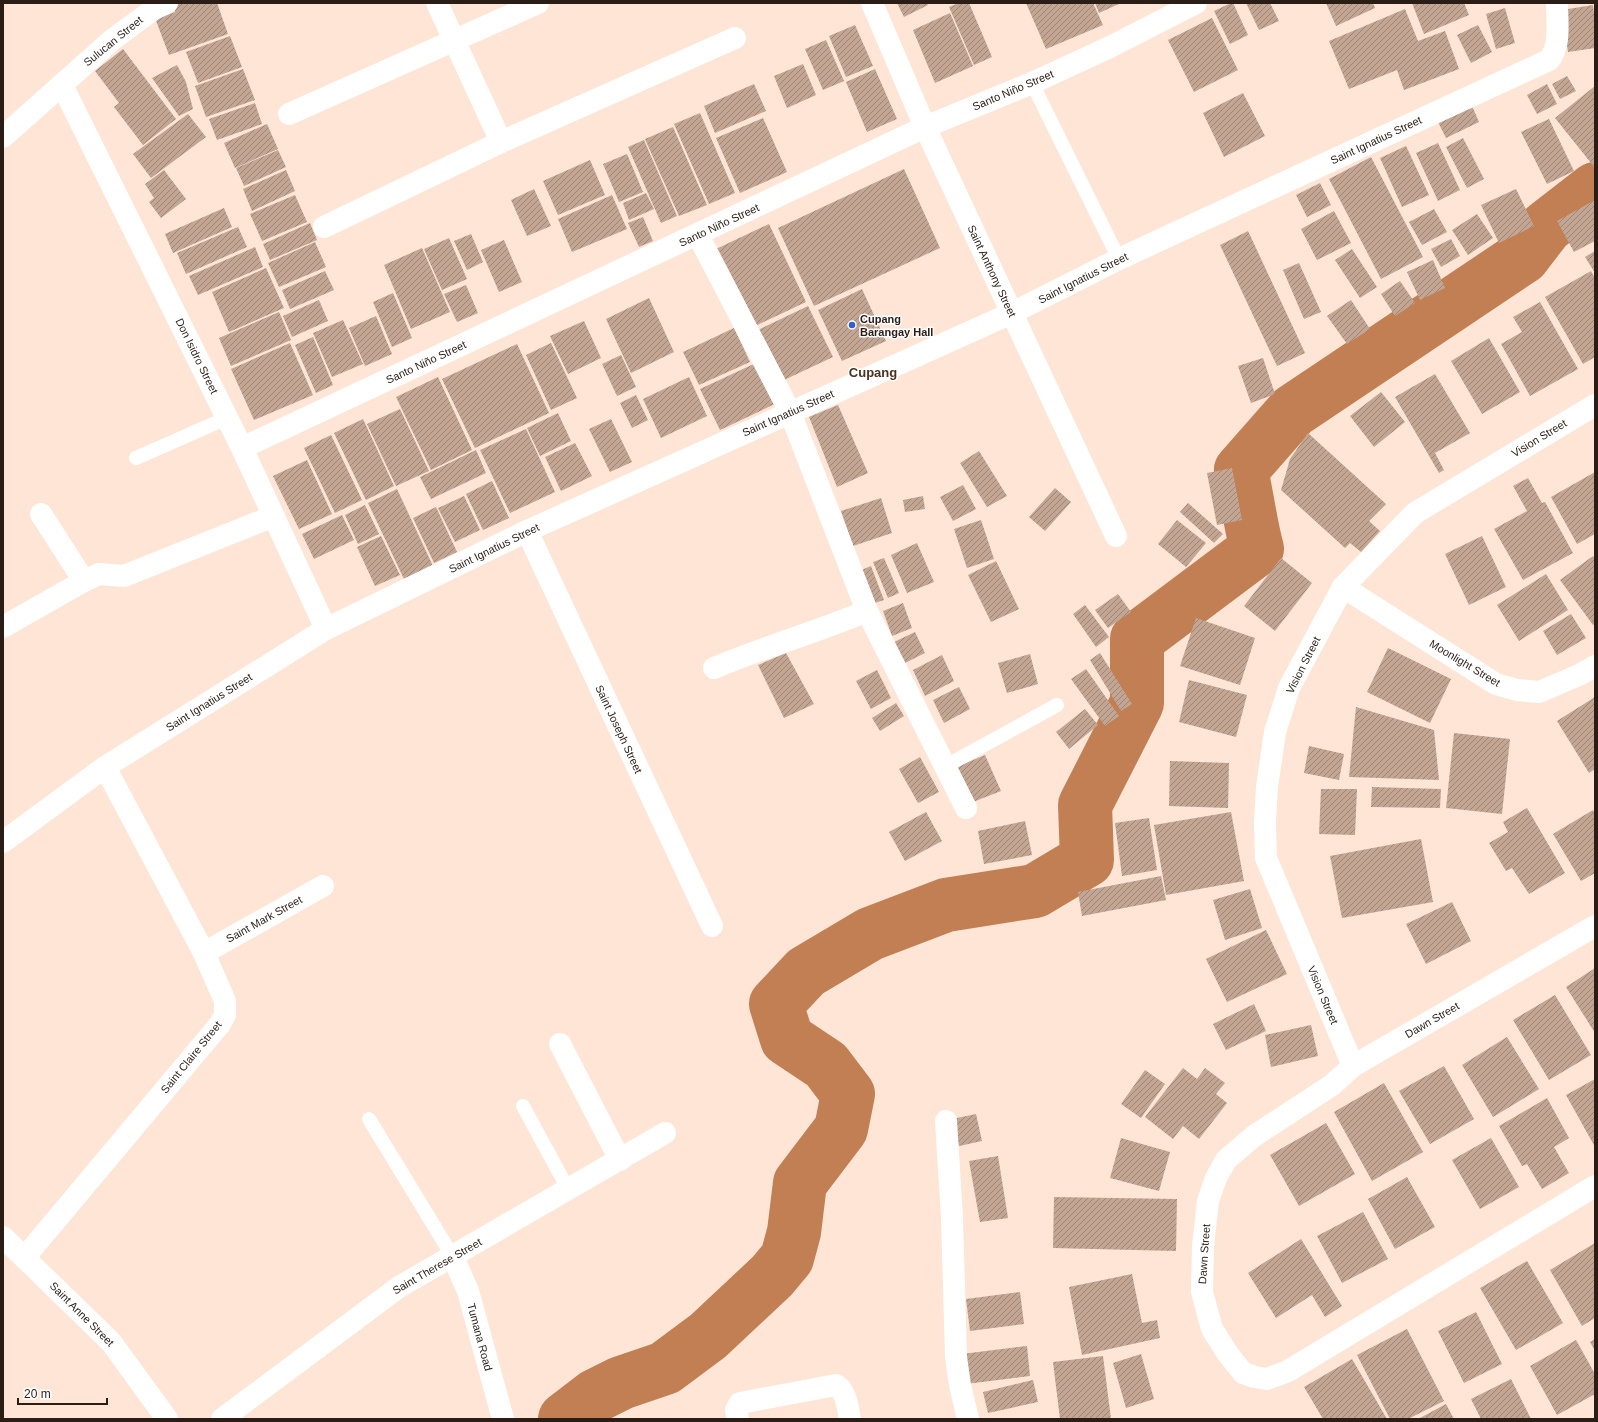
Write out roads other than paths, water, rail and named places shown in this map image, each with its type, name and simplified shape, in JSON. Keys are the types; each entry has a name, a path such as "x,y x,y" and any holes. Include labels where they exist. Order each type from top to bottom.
{"street":[{"name":"Sulucan Street","path":"3,137 112,40 154,9 168,3"},
{"path":"437,3 501,142"},
{"path":"289,114 454,39 538,3"},
{"name":"Saint Anthony Street","path":"872,3 925,127 1116,536"},
{"name":"Santo Niño Street","path":"242,448 925,127 1032,83 1110,47 1196,3"},
{"name":"Saint Ignatius Street","path":"3,842 105,767 326,629 527,531 1012,313 1119,259 1549,60 1555,54 1557,3"},
{"path":"324,227 501,142 735,38"},
{"name":"Don Isidro Street","path":"62,85 242,448 326,629"},
{"path":"698,235 790,412 867,611 966,808"},
{"name":"Vision Street","path":"1353,1066 1266,858 1265,823 1267,787 1275,732 1289,688 1343,587 1415,513 1595,405"},
{"path":"40,514 84,581"},
{"path":"3,627 99,574 124,576 274,516"},
{"name":"Saint Joseph Street","path":"527,531 712,926"},
{"name":"Moonlight Street","path":"1343,587 1496,684 1517,690 1539,692 1579,675 1595,666"},
{"path":"714,668 752,652 833,625 867,611"},
{"name":"Saint Claire Street","path":"25,1257 220,1024 224,1015 226,1001 204,953 105,767"},
{"name":"Saint Mark Street","path":"204,953 323,886"},
{"name":"Dawn Street","path":"1595,926 1353,1066 1332,1085 1254,1136 1226,1160 1216,1178 1208,1202 1203,1246 1202,1292 1212,1329 1228,1354 1243,1373 1255,1378 1267,1378 1288,1371 1595,1186"},
{"path":"560,1044 620,1160"},
{"path":"946,1121 952,1217 956,1357 968,1419"},
{"name":"Saint Therese Street","path":"222,1419 399,1287 665,1133"},
{"name":"Saint Anne Street","path":"3,1237 111,1342 167,1419"},
{"name":"Tumana Road","path":"453,1256 468,1291 503,1419"},
{"path":"738,1419 736,1410 740,1404 836,1385 842,1389 850,1419"}],"lane":[{"path":"1032,83 1119,259"},
{"path":"136,458 227,418"},
{"path":"946,766 1057,705"},
{"path":"523,1106 568,1189"},
{"path":"369,1119 453,1256"}],"waterway":[{"path":"565,1419 595,1396 621,1383 665,1368 708,1336 772,1276 787,1258 794,1232 800,1183 841,1129 848,1094 826,1065 787,1039 776,1004 806,972 870,934 946,905 1035,891 1087,860 1085,805 1137,703 1137,639 1257,549 1241,470 1293,411 1523,257 1546,227 1595,189"}],"place":[{"name":"Cupang Barangay Hall","path":"852,325"}],"district":[{"name":"Cupang","path":"873,372"}]}
